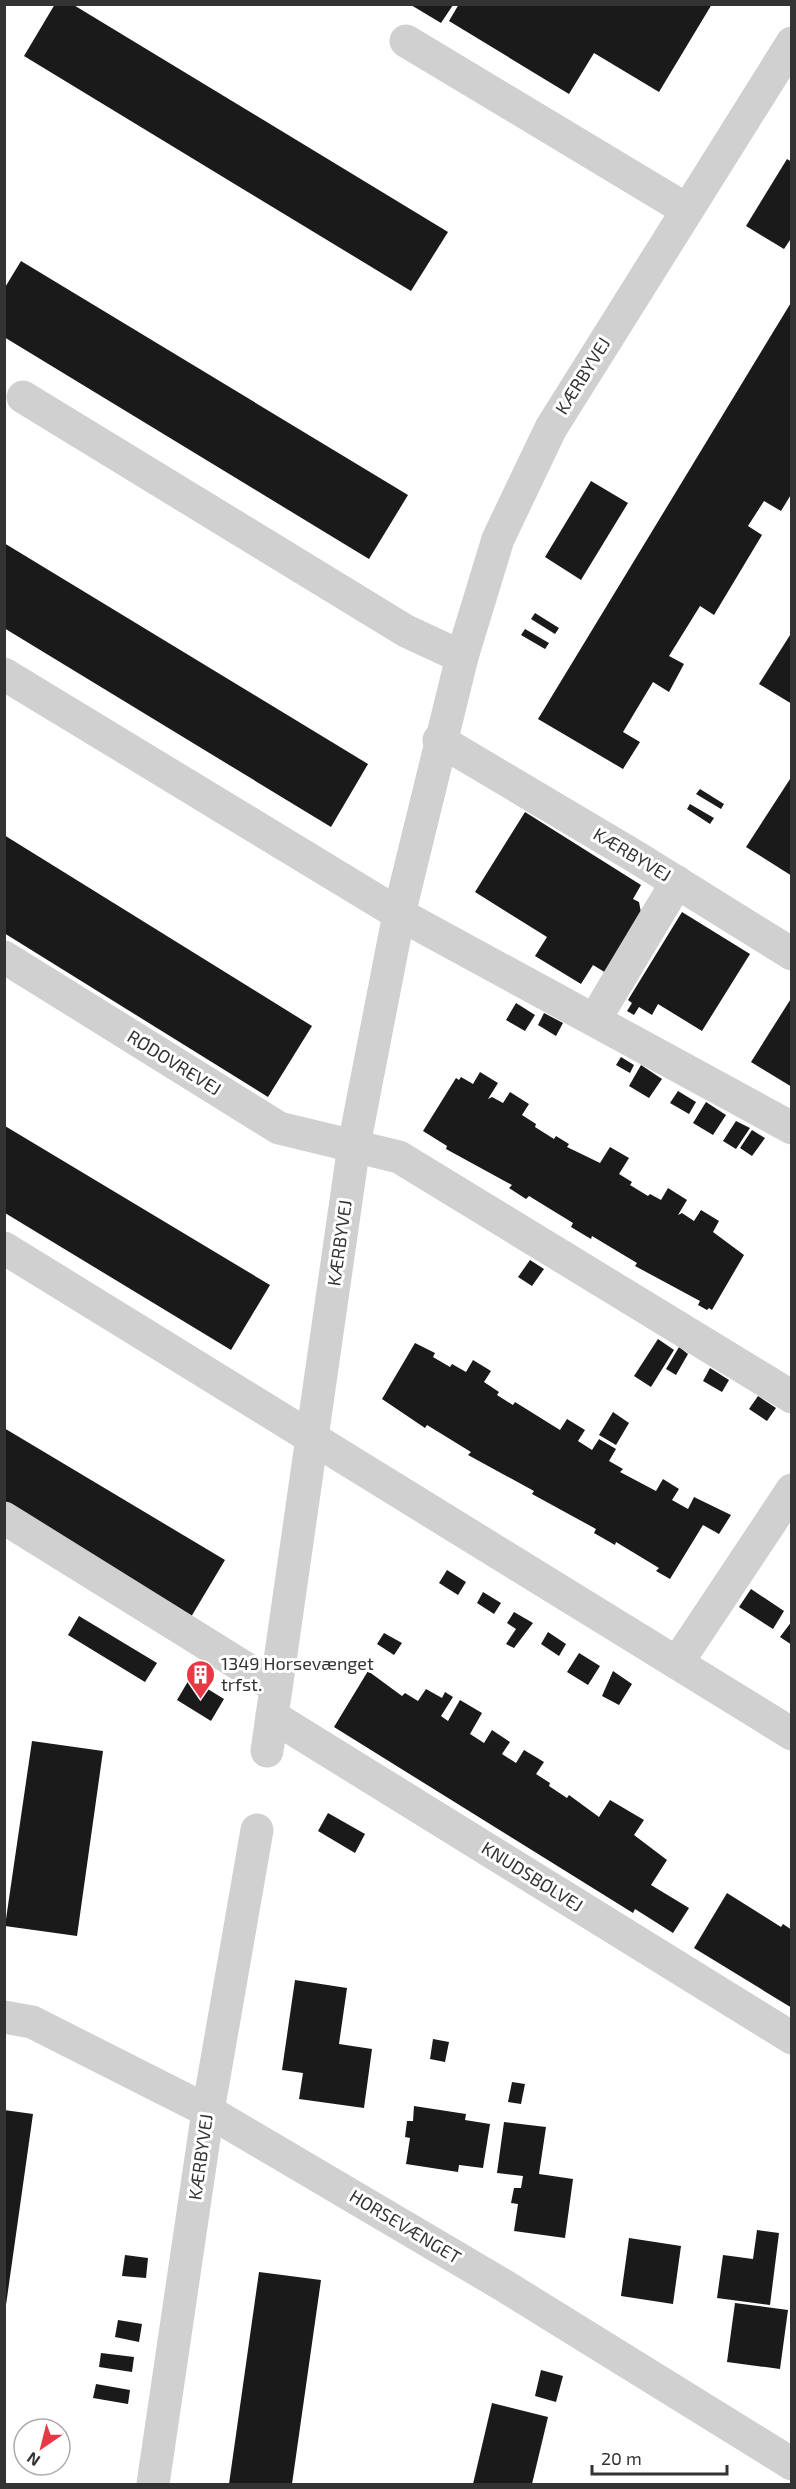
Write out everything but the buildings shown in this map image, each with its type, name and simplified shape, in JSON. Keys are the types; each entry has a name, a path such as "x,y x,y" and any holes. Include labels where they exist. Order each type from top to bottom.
{"street":[{"path":"406,41 687,210"},
{"name":"KÆRBYVEJ","path":"267,1751 354,1145 399,914 440,740 462,657 498,539 551,428 792,43"},
{"path":"23,397 406,631 462,657"},
{"path":"4,674 399,914 792,1128"},
{"name":"KÆRBYVEJ","path":"440,740 792,954"},
{"path":"604,1004 677,882"},
{"name":"RØDOVREVEJ","path":"4,957 279,1128 399,1156 792,1397"},
{"path":"4,1248 792,1734"},
{"path":"677,1662 792,1490"},
{"name":"KNUDSBØLVEJ","path":"4,1518 274,1701 792,2038"},
{"name":"KÆRBYVEJ","path":"153,2484 208,2111 257,1830"},
{"name":"HORSEVÆNGET","path":"4,2017 32,2022 208,2111 503,2285 792,2464"}],"place":[{"name":"1349 Horsevænget trfst.","path":"200,1700"}]}
